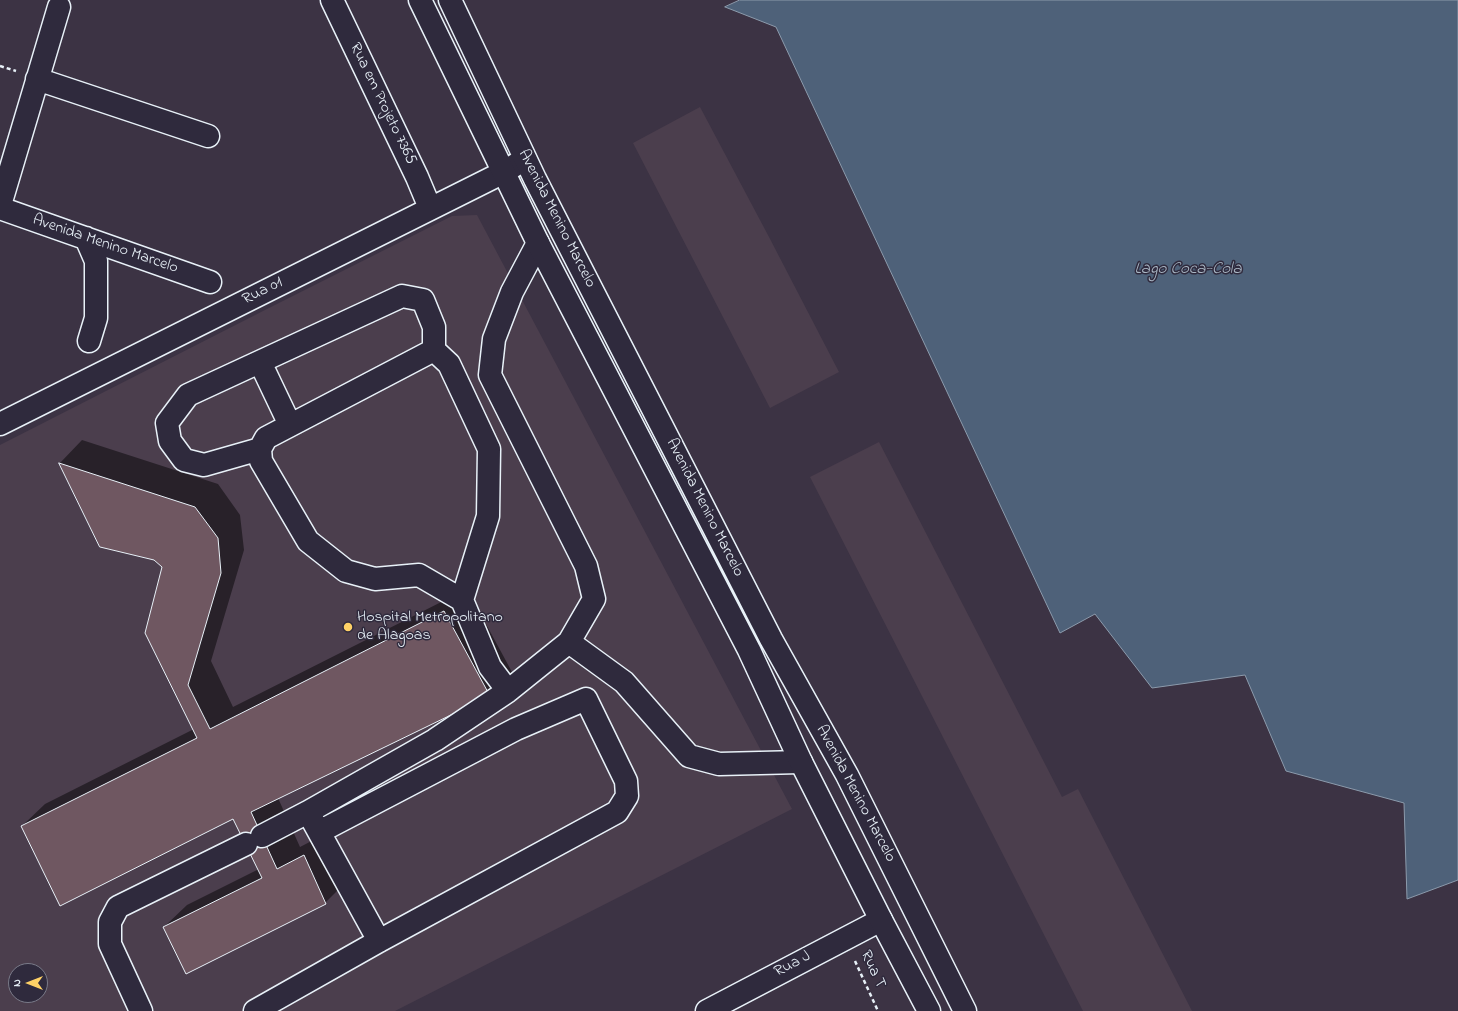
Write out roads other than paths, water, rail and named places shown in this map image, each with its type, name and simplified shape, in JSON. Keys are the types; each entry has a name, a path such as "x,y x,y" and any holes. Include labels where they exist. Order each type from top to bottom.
{"main road":[{"name":"Rua em Projeto 7365","path":"332,0 417,177 430,208"},
{"name":"Avenida Menino Marcelo","path":"420,0 538,243 749,650 801,762 880,920 929,1011"},
{"name":"Avenida Menino Marcelo","path":"450,0 525,159 771,639 847,775 965,1011"},
{"path":"0,205 59,7"},
{"path":"37,79 208,136"},
{"name":"Rua 01","path":"0,424 504,172 525,159"},
{"name":"Avenida Menino Marcelo","path":"0,208 210,282"},
{"path":"86,238 96,261 96,318 89,341"},
{"path":"141,1011 110,944 110,922 118,907 308,812 435,740 508,691 569,642 594,598 586,566 490,375 494,339 512,292 538,243"},
{"path":"260,449 204,465 184,460 170,441 167,423 188,395 402,296 423,300 434,327 434,350 449,364 489,449 488,516 462,600"},
{"path":"434,350 266,438 260,449 261,461 308,541 346,572 376,579 419,575 462,600 490,667 508,691"},
{"path":"260,362 290,425"},
{"path":"569,642 624,682 690,756 719,764 801,762"},
{"path":"255,1011 379,941 617,812 627,796 626,781 586,699 516,729 319,832"},
{"path":"435,740 447,765"},
{"path":"308,812 379,941"},
{"name":"Rua J","path":"707,1011 880,920"}],"water":[{"name":"Lago Coca-Cola","path":"740,0 1458,0 1458,880 1407,899 1404,803 1286,771 1245,675 1152,688 1095,614 1060,633 776,27 725,7"}],"place":[{"name":"Hospital Metropolitano de Alagoas","path":"348,627"}]}
